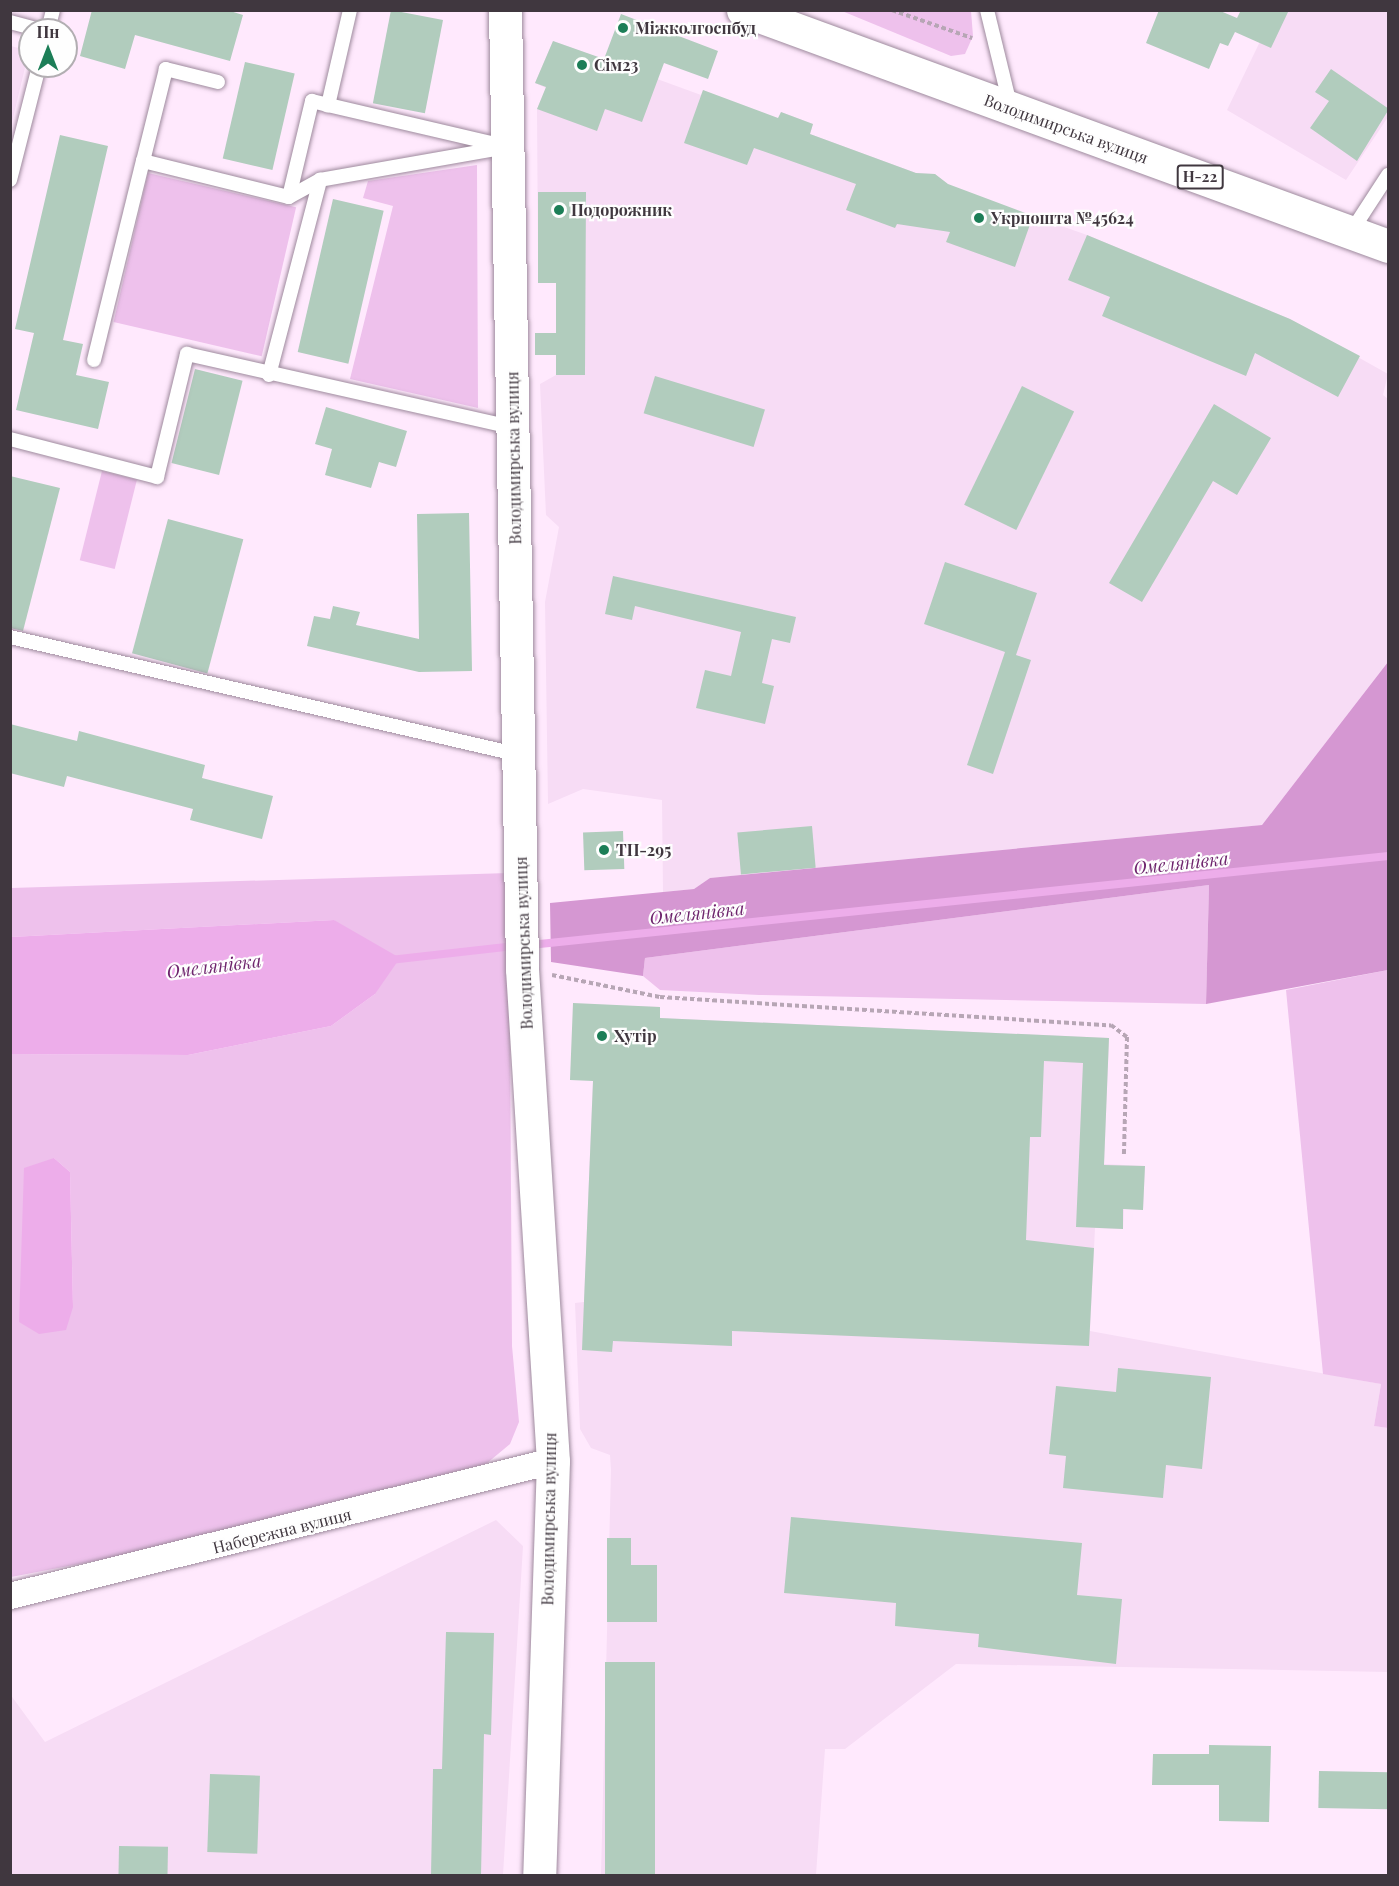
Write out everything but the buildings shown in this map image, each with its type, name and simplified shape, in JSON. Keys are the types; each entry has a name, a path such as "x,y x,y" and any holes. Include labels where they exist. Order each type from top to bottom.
{"street":[{"name":"Володимирська вулиця","path":"505,10 523,961 553,1461 539,1875"},
{"name":"Володимирська вулиця","path":"743,10 788,18 1011,109 1389,246"},
{"name":"Набережна вулиця","path":"10,1596 553,1461"}],"lane":[{"path":"328,105 350,10"},
{"path":"987,10 1011,109"},
{"path":"93,360 166,69 219,82"},
{"path":"10,180 36,78"},
{"path":"289,197 312,101 508,147"},
{"path":"143,161 289,197 320,180 508,147"},
{"path":"1351,232 1389,175"},
{"path":"269,375 320,180"},
{"path":"10,439 157,477 187,354 269,375 513,428"},
{"path":"10,637 520,755"}],"path":[{"path":"892,10 972,38"},
{"path":"523,961 660,997 1111,1025 1127,1037 1125,1155"}],"shaded area":[{"path":"842,11 971,11 973,36 965,54 951,56"},
{"path":"1241,11 1388,11 1388,117 1346,180 1227,110 1267,27"},
{"name":"Міжколгоспбуд","path":"553,41 701,95 703,90 777,122 781,112 813,124 810,134 916,173 935,174 950,187 1087,235 1290,319 1388,374 1383,395 1388,399 1388,662 1262,825 710,878 694,889 663,892 662,800 583,789 548,804 545,602 559,527 546,515 540,384 556,375 556,257 538,257 537,109 546,88 535,83"},
{"path":"10,46 18,48 18,78 23,78 11,126"},
{"path":"477,165 478,408 350,379 393,206 363,198 368,181"},
{"path":"148,173 296,207 262,356 114,322"},
{"path":"102,471 137,480 115,569 80,560"},
{"path":"1388,662 1388,970 1206,1004 1209,885 645,958 643,976 551,962 550,903 694,889 710,878 1262,825"},
{"path":"509,873 512,1346 519,1422 510,1444 486,1464 121,1556 11,1577 11,1054 188,1055 331,1026 375,994 334,920 11,937 11,888","holes":["54,1158 70,1172 73,1307"]},
{"path":"1209,885 1206,1004 759,995 660,990 643,976 645,958"},
{"path":"1388,970 1388,1428 1374,1426 1381,1384 1323,1374 1286,990"},
{"path":"633,1006 660,1007 660,1018 1109,1038 1104,1164 1145,1166 1143,1210 1124,1209 1123,1229 1095,1228 1090,1331 1381,1384 1374,1426 1388,1428 1388,1672 956,1664 845,1749 825,1749 816,1875 601,1875 611,1470 610,1455 591,1448 580,1429 575,1303 584,1302 593,1081 631,1057"},
{"path":"496,1520 523,1546 503,1875 11,1875 10,1694 45,1742"}],"water":[{"path":"334,920 400,958 375,994 331,1026 188,1055 11,1054 11,937"},
{"path":"54,1158 70,1172 73,1307 66,1330 39,1334 19,1322 24,1168"}],"waterway":[{"name":"Омелянівка","path":"530,945 1388,856"},
{"name":"Омелянівка","path":"390,960 515,946"}],"place":[{"name":"Міжколгоспбуд","path":"623,28"},
{"name":"Сім23","path":"582,65"},
{"name":"Подорожник","path":"559,210"},
{"name":"Укрпошта №45624","path":"979,218"},
{"name":"ТП-295","path":"604,850"},
{"name":"Хутір","path":"602,1036"}]}
